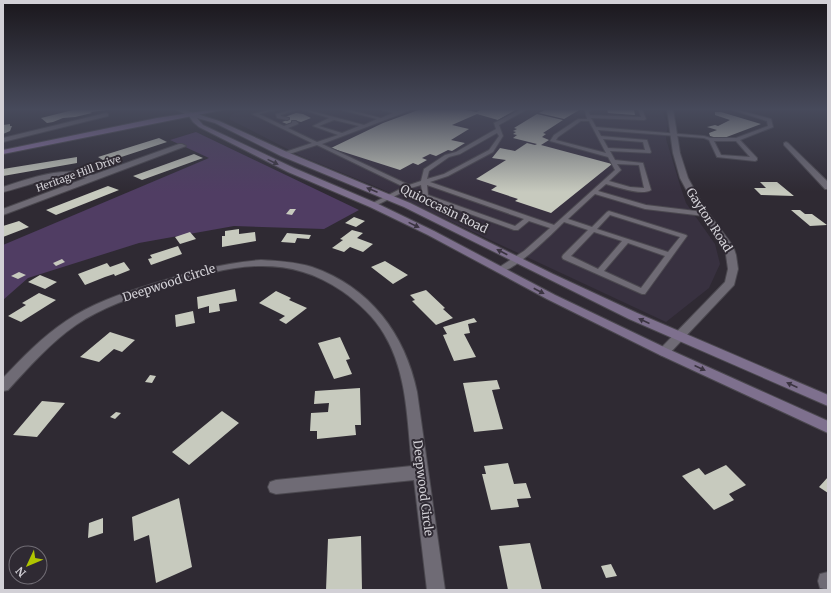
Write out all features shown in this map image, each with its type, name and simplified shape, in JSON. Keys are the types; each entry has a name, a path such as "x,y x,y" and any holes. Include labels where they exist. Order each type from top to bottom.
{"main road":[{"path":"3,152 77,137"},
{"path":"3,159 104,137"},
{"name":"Quioccasin Road","path":"223,137 291,170 373,205 558,300 664,352"},
{"name":"Quioccasin Road","path":"248,137 284,154 388,197 441,221 516,260 680,336"},
{"path":"680,336 828,401"},
{"path":"664,352 828,427"}],"street":[{"path":"3,140 20,137"},
{"name":"Gayton Road","path":"664,352 723,292 730,283 734,263 732,253 720,234 697,205 683,176 678,158 675,137"},
{"path":"786,144 828,187"},
{"name":"Heritage Hill Drive","path":"3,212 182,146"},
{"path":"3,190 17,185 72,174 82,174 93,178"},
{"name":"Deepwood Circle","path":"3,386 31,356 61,330 90,312 114,300 202,271 224,266 255,262 299,267 327,277 351,292 364,303 381,322 395,342 408,379 436,590"},
{"path":"276,487 421,472"}],"lane":[{"path":"301,137 409,187"},
{"path":"284,154 338,137"},
{"path":"486,137 458,153 447,156 426,170 424,182 425,196 516,229 528,219"},
{"path":"373,205 409,187 446,175 491,151 501,137"},
{"path":"556,137 553,141 613,159 641,164 648,190 630,189 606,182"},
{"path":"501,270 527,253 618,170 600,137"},
{"path":"600,137 646,141 648,152 607,149"},
{"path":"694,137 737,140 746,137"},
{"path":"711,139 719,156 755,159 737,140"},
{"path":"424,182 555,228"},
{"path":"594,192 645,207 704,214"},
{"path":"609,213 684,236 670,255 642,292 566,257 609,213"},
{"path":"564,220 670,255"},
{"path":"599,272 626,241"}],"shaded area":[{"path":"181,137 206,137 359,210 324,229 234,226 139,243 28,278 3,300 3,245 209,158 170,140"},
{"path":"263,137 666,137 686,203 715,244 720,264 709,288 666,322 379,188 303,157"}],"building":[{"path":"355,137 456,137 451,140 465,143 452,151 448,150 436,156 430,154 422,158 427,160 418,165 413,163 400,170 331,148"},
{"path":"515,137 542,137 549,140 541,145 612,164 551,213 515,201 518,199 491,190 497,186 476,179 506,160 492,158 500,148 515,151 527,143 537,144 513,138"},
{"path":"712,137 728,137 724,138"},
{"path":"159,138 167,142 106,162 98,157"},
{"path":"194,154 203,158 142,180 133,176"},
{"path":"77,157 77,163 3,176 3,169"},
{"path":"760,182 777,182 794,196 761,195 754,188 766,188"},
{"path":"108,186 119,190 56,215 46,210"},
{"path":"290,209 296,209 292,215 286,214"},
{"path":"791,210 800,210 805,214 812,214 827,225 810,226"},
{"path":"354,217 365,221 356,227 345,223"},
{"path":"19,221 29,227 3,237 3,226"},
{"path":"239,229 239,234 255,232 256,241 222,247 222,236 225,236 225,231"},
{"path":"352,230 363,233 357,238 373,244 363,252 350,247 344,252 332,248 343,240 340,239"},
{"path":"190,232 196,239 180,244 175,237"},
{"path":"287,233 311,235 309,239 297,238 295,243 281,242"},
{"path":"178,246 182,254 151,265 148,259 152,258 150,255"},
{"path":"62,259 65,262 56,266 53,263"},
{"path":"385,261 408,275 393,284 371,267"},
{"path":"124,262 130,270 115,276 114,274 105,277 85,285 78,274 107,263 110,267"},
{"path":"19,272 26,275 18,279 11,276"},
{"path":"40,275 57,282 45,289 28,282"},
{"path":"235,289 237,301 219,304 220,311 209,313 209,306 198,309 197,297"},
{"path":"426,290 453,318 436,325 412,301 415,300 410,295"},
{"path":"276,291 291,298 289,300 307,308 286,324 279,320 285,316 259,303"},
{"path":"39,293 56,300 21,322 8,316 26,305 22,303"},
{"path":"193,311 195,323 176,327 175,315"},
{"path":"474,318 477,322 468,324 470,333 464,334 476,357 454,361 443,335 447,334 443,327"},
{"path":"110,332 135,340 122,352 114,349 99,362 80,357"},
{"path":"340,337 350,359 346,360 352,374 334,379 318,343"},
{"path":"150,375 156,376 152,383 145,382"},
{"path":"497,380 500,389 492,390 503,429 474,432 463,383"},
{"path":"360,388 361,425 355,425 356,435 317,439 317,431 310,431 311,413 328,412 329,403 314,404 315,391"},
{"path":"42,401 65,403 37,437 13,435"},
{"path":"222,411 239,423 189,465 172,452"},
{"path":"116,412 121,413 115,419 110,417"},
{"path":"508,463 514,484 526,483 531,498 517,499 519,507 491,510 482,474 486,474 484,466"},
{"path":"726,465 746,485 729,494 734,500 714,510 682,476 699,468 705,475"},
{"path":"828,477 828,493 819,487"},
{"path":"179,498 192,567 156,583 149,535 134,541 132,517"},
{"path":"103,518 103,533 88,538 89,523"},
{"path":"361,536 362,590 326,590 328,539"},
{"path":"530,543 542,590 508,590 499,546"},
{"path":"611,564 617,576 606,578 601,566"}]}
